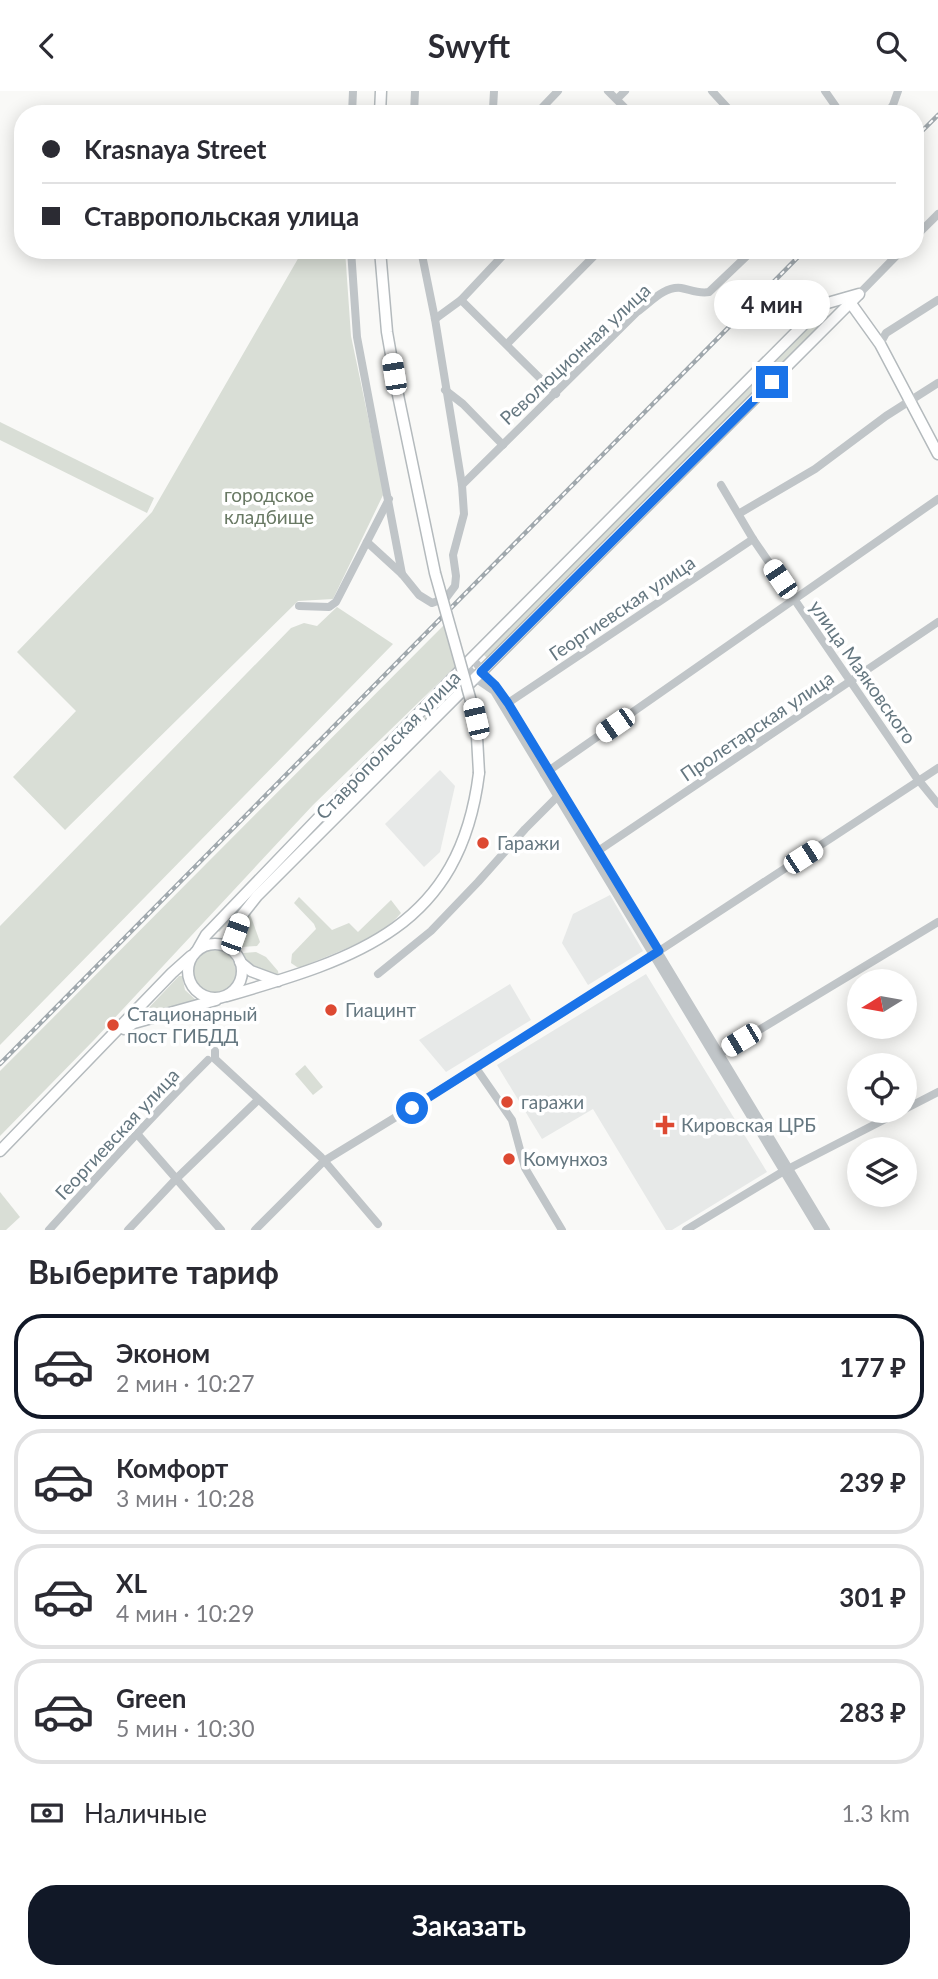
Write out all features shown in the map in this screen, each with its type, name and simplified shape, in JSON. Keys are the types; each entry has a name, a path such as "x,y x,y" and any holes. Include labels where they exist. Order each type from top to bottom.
{"main road":[{"path":"117,1032 134,1023 278,981 327,963 402,925 418,910 447,873 458,853 476,801 479,773 476,719 435,573 397,395 387,332 381,259"},
{"name":"Ставропольская улица","path":"231,949 242,915 257,896 849,300 859,294"},
{"path":"849,300 880,344 938,454"},
{"name":"Ставропольская улица","path":"0,1151 195,953 206,935 469,661 824,304 849,300"},
{"path":"240,962 242,977 239,985 224,997 206,998 194,990 188,977 188,963 195,953 204,946 218,944 231,949 251,971 278,981"}],"street":[{"path":"545,105 558,91"},
{"path":"608,91 623,105"},
{"path":"617,99 625,91"},
{"path":"712,91 725,105"},
{"path":"924,228 938,214"},
{"path":"352,259 357,337 402,574"},
{"path":"367,542 402,574 419,595 432,603 446,598 454,586 456,576 453,555 464,514 462,485 423,259"},
{"path":"435,319 461,300 500,259"},
{"path":"507,344 591,259"},
{"name":"Революционная улица","path":"462,485 637,312 666,290 677,288 709,292 744,259"},
{"name":"Ставропольская улица","path":"859,294 893,259"},
{"path":"461,300 556,394"},
{"path":"880,344 886,333 938,300"},
{"path":"873,332 886,333"},
{"path":"740,513 815,469 938,383"},
{"path":"445,390 463,404 503,445"},
{"name":"улица Маяковского","path":"721,485 794,599 938,804"},
{"path":"299,606 329,607 336,602 389,499"},
{"path":"545,773 938,499"},
{"name":"Георгиевская улица","path":"508,703 753,538"},
{"name":"Пролетарская улица","path":"595,853 938,622"},
{"path":"469,661 494,691 656,953 716,1056 826,1230"},
{"path":"478,675 495,685 508,703 557,797 595,853"},
{"path":"255,1230 324,1161 656,953 938,768"},
{"path":"378,974 431,931 557,797"},
{"path":"716,1056 938,922"},
{"path":"215,1051 215,1059 324,1161 378,1224"},
{"name":"Георгиевская улица","path":"49,1230 138,1135 155,1113 208,1060"},
{"path":"476,1068 512,1119 525,1168 562,1230"},
{"path":"917,1103 938,1092"},
{"path":"128,1230 176,1179 258,1100"},
{"path":"685,1230 787,1170 878,1123"},
{"path":"138,1135 221,1230"},
{"path":"787,1170 819,1230"}],"shaded area":[{"path":"440,770 455,786 440,852 424,867 385,824"},
{"path":"610,895 643,951 588,985 562,943 573,914"},
{"path":"646,974 767,1172 672,1230 666,1230 593,1109 542,1139 497,1065"},
{"path":"510,984 531,1020 446,1072 419,1040"}],"green space":[{"name":"городское кладбище","path":"298,259 346,259 351,336 384,493 333,599 298,601 65,830 13,777 76,711 17,652 152,512"},
{"path":"824,312 829,317 489,660 484,655"},
{"path":"0,422 154,498 147,513 0,440"},
{"path":"337,607 393,644 0,1045 0,926 291,628 304,623 317,626"},
{"path":"445,624 456,666 313,805 95,1039 0,1136 0,1071"},
{"path":"454,687 458,690 219,932 216,928"},
{"path":"299,897 332,930 349,923 358,932 391,900 401,913 369,938 297,967 291,963 292,954 316,929 294,903"},
{"path":"250,914 260,942 257,946 242,947 242,929"},
{"path":"214,950 229,957 236,972 229,987 214,994 199,987 192,972 199,957"},
{"path":"256,952 266,957 278,971 279,977 249,965 243,953"},
{"path":"182,976 185,990 197,1001 142,1019 141,1016"},
{"path":"305,1065 323,1087 313,1095 295,1074"},
{"path":"0,1192 20,1217 6,1230 0,1230"}],"railway":[{"path":"924,129 938,115"},
{"path":"0,1064 796,259"}],"place":[{"name":"Гаражи","path":"483,843"},
{"name":"Гиацинт","path":"331,1010"},
{"name":"Стационарный пост ГИБДД","path":"113,1025"},
{"name":"гаражи","path":"507,1102"},
{"name":"Кировская ЦРБ","path":"665,1125"},
{"name":"Комунхоз","path":"509,1159"}],"route":[{"path":"412,1108 659,951 508,703 481,672 772,382"}]}
